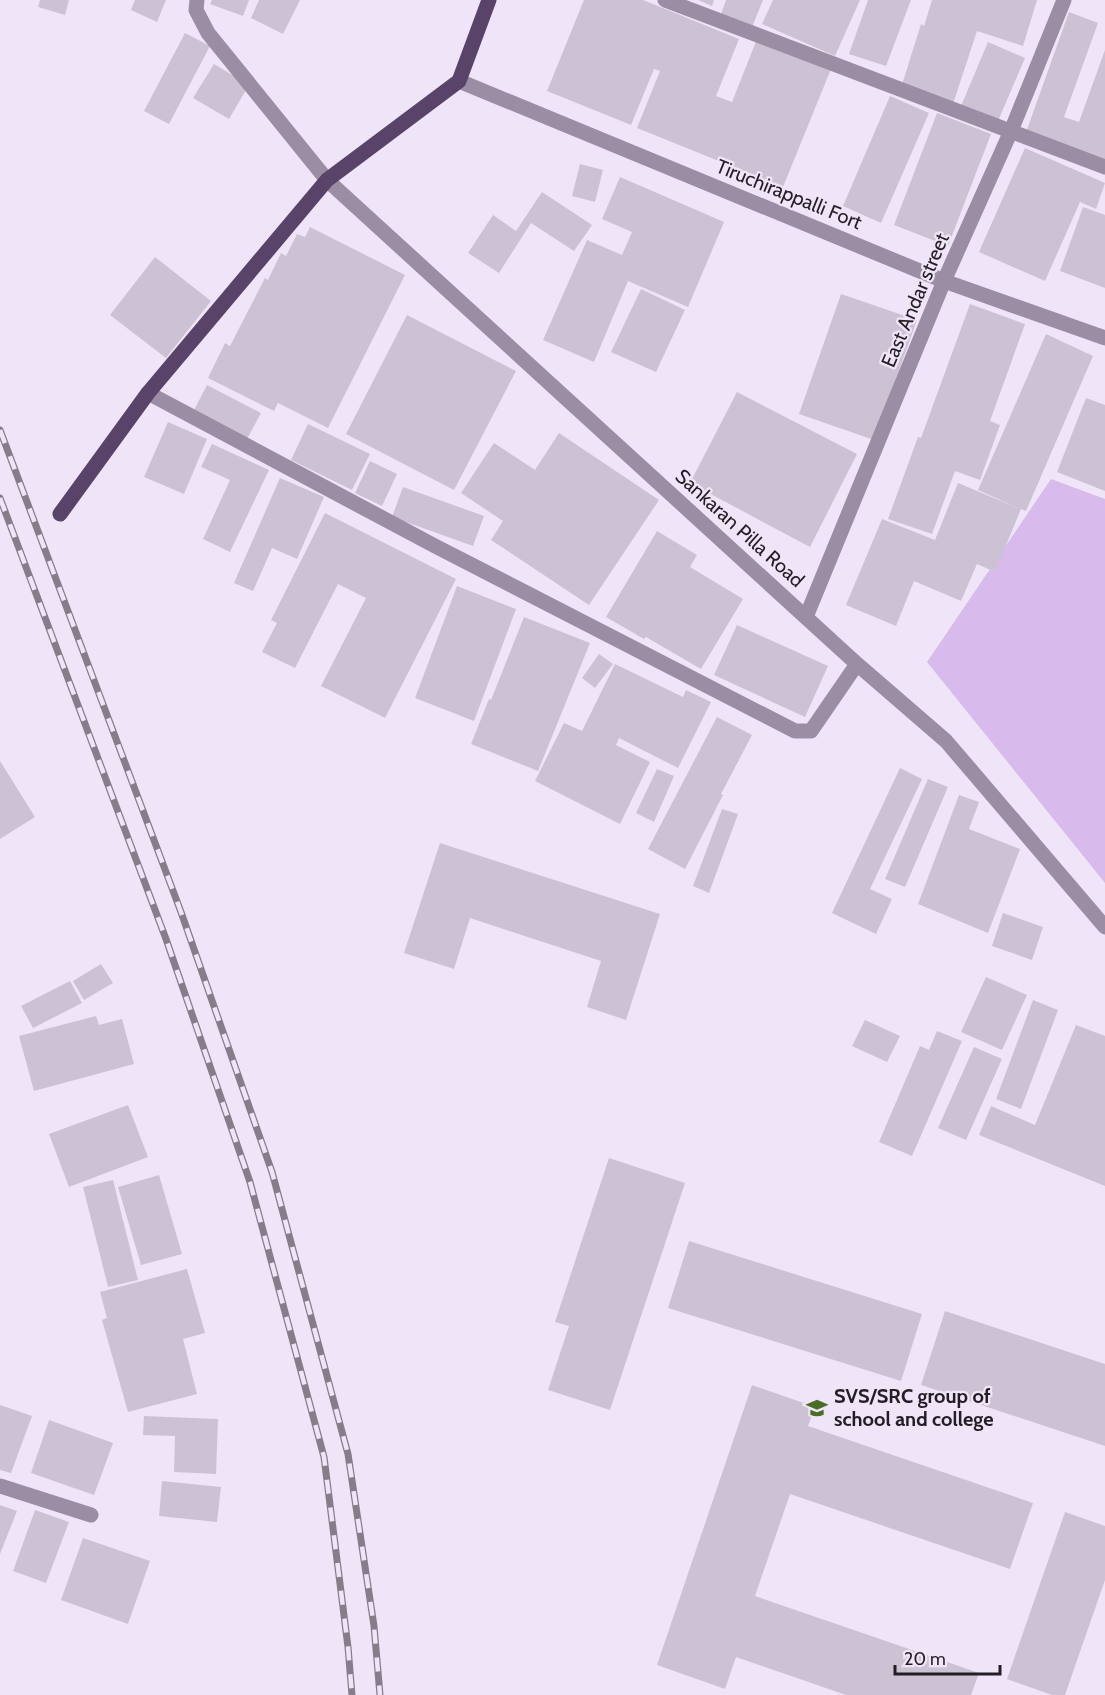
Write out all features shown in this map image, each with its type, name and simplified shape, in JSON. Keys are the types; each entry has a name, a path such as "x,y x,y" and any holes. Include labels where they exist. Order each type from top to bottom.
{"main road":[{"path":"60,514 148,393 327,180 459,81 489,0"}],"street":[{"name":"Sankaran Pilla Road","path":"197,0 196,10 208,33 327,180 857,664 946,741 1105,927"},
{"path":"665,0 1105,167"},
{"name":"East Andar street","path":"807,618 944,281 1011,131 1064,0"},
{"name":"Tiruchirappalli Fort","path":"459,81 944,281 1105,338"},
{"path":"148,393 435,546 795,731 811,731 857,664"},
{"path":"0,1486 92,1515"}],"shaded area":[{"path":"1051,479 1105,499 1105,883 927,662"}],"building":[{"path":"40,0 69,0 65,15 38,7"},
{"path":"135,0 166,0 157,22 131,10"},
{"path":"212,0 249,0 243,16 210,4"},
{"path":"259,0 300,0 283,34 251,18"},
{"path":"584,0 643,0 739,39 716,96 732,102 757,39 831,69 783,187 637,128 660,71 654,69 631,125 547,91"},
{"path":"698,0 714,0 712,6"},
{"path":"726,0 763,0 752,27 721,14"},
{"path":"773,0 860,0 835,56 762,24"},
{"path":"868,0 911,0 886,66 849,54"},
{"path":"932,0 1037,0 1023,46 977,31 953,104 901,88 921,24 924,26"},
{"path":"1069,12 1098,23 1064,117 1079,122 1105,50 1105,163 1025,135"},
{"path":"185,33 210,46 169,124 144,111"},
{"path":"988,42 1025,58 998,121 961,106"},
{"path":"214,64 249,85 229,119 193,98"},
{"path":"890,96 929,113 881,223 843,206"},
{"path":"937,113 991,134 948,246 894,225"},
{"path":"1025,148 1105,183 1096,209 1080,202 1045,281 979,252"},
{"path":"580,164 603,170 595,202 572,196"},
{"path":"620,177 724,222 688,307 628,281 594,362 543,340 587,240 622,255 632,232 602,219"},
{"path":"542,192 592,225 574,251 531,223 499,273 468,253 493,215 516,231"},
{"path":"1083,207 1105,215 1105,288 1060,271"},
{"path":"310,227 405,275 328,428 278,403 274,411 208,378 225,343 230,346 265,278 268,280 281,253 286,256 297,234 305,237"},
{"path":"155,257 211,301 166,358 110,315"},
{"path":"641,289 685,310 656,372 611,352"},
{"path":"841,294 917,320 874,440 799,414"},
{"path":"970,304 1025,324 990,421 1000,425 980,480 955,471 932,534 888,519 918,437 921,438"},
{"path":"407,315 516,371 454,490 346,434"},
{"path":"1046,334 1093,356 1026,511 1021,509 995,572 977,564 961,601 914,581 896,626 846,605 882,519 935,540 958,483 1018,508 978,490"},
{"path":"207,385 261,413 247,439 193,412"},
{"path":"737,392 857,454 810,547 690,483"},
{"path":"1086,398 1105,405 1105,491 1057,472"},
{"path":"168,422 207,439 184,494 144,477"},
{"path":"308,424 370,454 352,490 291,460"},
{"path":"559,433 659,500 589,605 491,540 503,521 461,493 494,443 535,470"},
{"path":"212,444 269,470 230,552 203,539 230,480 201,467"},
{"path":"370,461 397,474 382,506 355,493"},
{"path":"280,478 324,497 297,559 272,548 253,591 234,583"},
{"path":"403,487 484,516 473,546 392,517"},
{"path":"325,513 456,579 385,718 321,686 366,598 338,584 295,668 262,652 277,623 271,620"},
{"path":"657,531 697,555 690,567 743,599 701,669 606,617"},
{"path":"457,586 516,609 474,721 415,698"},
{"path":"524,617 590,643 538,771 471,744"},
{"path":"737,625 828,666 805,717 714,675"},
{"path":"599,654 613,664 595,688 582,678"},
{"path":"615,664 683,697 686,690 711,702 678,768 619,738 616,745 650,762 620,824 535,781 564,723 582,731"},
{"path":"717,717 752,735 685,869 648,849"},
{"path":"0,761 35,817 0,839"},
{"path":"900,768 922,779 870,889 892,899 876,934 832,913"},
{"path":"657,769 674,776 654,822 636,813"},
{"path":"928,779 948,787 905,887 885,879"},
{"path":"959,795 979,802 969,829 1020,849 988,933 918,904"},
{"path":"722,809 738,814 709,893 693,886"},
{"path":"440,843 660,914 626,1020 587,1007 601,961 470,918 454,969 404,953"},
{"path":"1003,913 1043,927 1032,960 992,946"},
{"path":"101,964 113,983 84,1000 73,981"},
{"path":"986,977 1027,995 1002,1050 961,1032"},
{"path":"70,981 82,1003 33,1028 21,1006"},
{"path":"1033,1000 1058,1010 1021,1109 996,1099"},
{"path":"96,1016 99,1025 122,1019 134,1064 34,1091 19,1036"},
{"path":"865,1020 900,1036 887,1062 852,1046"},
{"path":"1076,1025 1105,1036 1105,1186 979,1135 991,1106 1035,1125"},
{"path":"937,1031 962,1041 912,1156 879,1142 920,1046 929,1050"},
{"path":"974,1047 1002,1059 966,1140 938,1128"},
{"path":"128,1105 148,1157 69,1187 49,1134"},
{"path":"609,1158 685,1183 610,1410 548,1390 569,1326 555,1322"},
{"path":"159,1175 182,1254 141,1265 118,1187"},
{"path":"113,1180 138,1280 108,1287 83,1187"},
{"path":"689,1241 922,1314 901,1381 668,1308"},
{"path":"187,1269 205,1333 183,1339 197,1394 128,1412 102,1320 107,1318 100,1292"},
{"path":"945,1311 1105,1364 1105,1446 921,1385"},
{"path":"752,1385 815,1407 808,1426 1033,1503 1010,1569 790,1494 755,1596 979,1673 971,1695 846,1695 736,1657 725,1689 657,1665"},
{"path":"0,1405 32,1416 11,1473 0,1470"},
{"path":"144,1416 218,1419 216,1474 174,1472 175,1436 143,1435"},
{"path":"49,1420 113,1443 94,1495 31,1473"},
{"path":"162,1481 221,1487 217,1522 159,1516"},
{"path":"0,1505 17,1511 0,1554"},
{"path":"35,1510 69,1522 46,1583 13,1571"},
{"path":"1065,1512 1105,1526 1105,1580 1065,1695 1052,1695 1007,1679"},
{"path":"83,1538 150,1561 128,1624 61,1600"}],"railway":[{"path":"0,430 181,912 272,1172 348,1454 374,1626 380,1695"},
{"path":"0,498 166,939 250,1182 324,1457 352,1695"}],"place":[{"name":"SVS/SRC group of school and college","path":"817,1408"}]}
